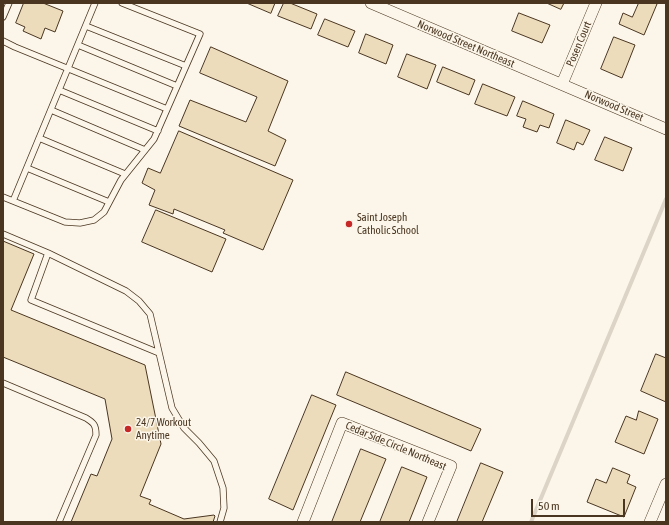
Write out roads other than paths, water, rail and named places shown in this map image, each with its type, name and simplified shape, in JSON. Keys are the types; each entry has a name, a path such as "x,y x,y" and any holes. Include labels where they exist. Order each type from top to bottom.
{"street":[{"name":"Norwood Street Northeast","path":"371,3 562,84"},
{"name":"Posen Court","path":"562,84 596,3"},
{"name":"Norwood Street","path":"562,84 666,128"},
{"name":"Cedar Side Circle Northeast","path":"303,522 342,423 451,466 428,522"},
{"path":"650,522 666,484"}],"lane":[{"path":"3,17 9,3"},
{"path":"13,201 95,3"},
{"path":"3,197 65,222 80,223 94,220 104,212 125,174 154,139 200,34 122,3"},
{"path":"86,26 186,66"},
{"path":"3,41 167,109"},
{"path":"78,45 177,86"},
{"path":"59,90 158,131"},
{"path":"51,110 145,150"},
{"path":"39,138 125,174"},
{"path":"26,168 109,202"},
{"path":"3,234 48,253 126,291 140,301 150,314 172,408 184,428 214,461 223,488 224,508 220,522"},
{"path":"48,253 30,300 159,353"},
{"path":"3,383 86,418 93,423 96,428 96,435 60,522"}],"waterway":[{"path":"531,522 666,199"}],"place":[{"name":"Saint Joseph Catholic School","path":"349,224"},
{"name":"24/7 Workout Anytime","path":"128,429"}]}
